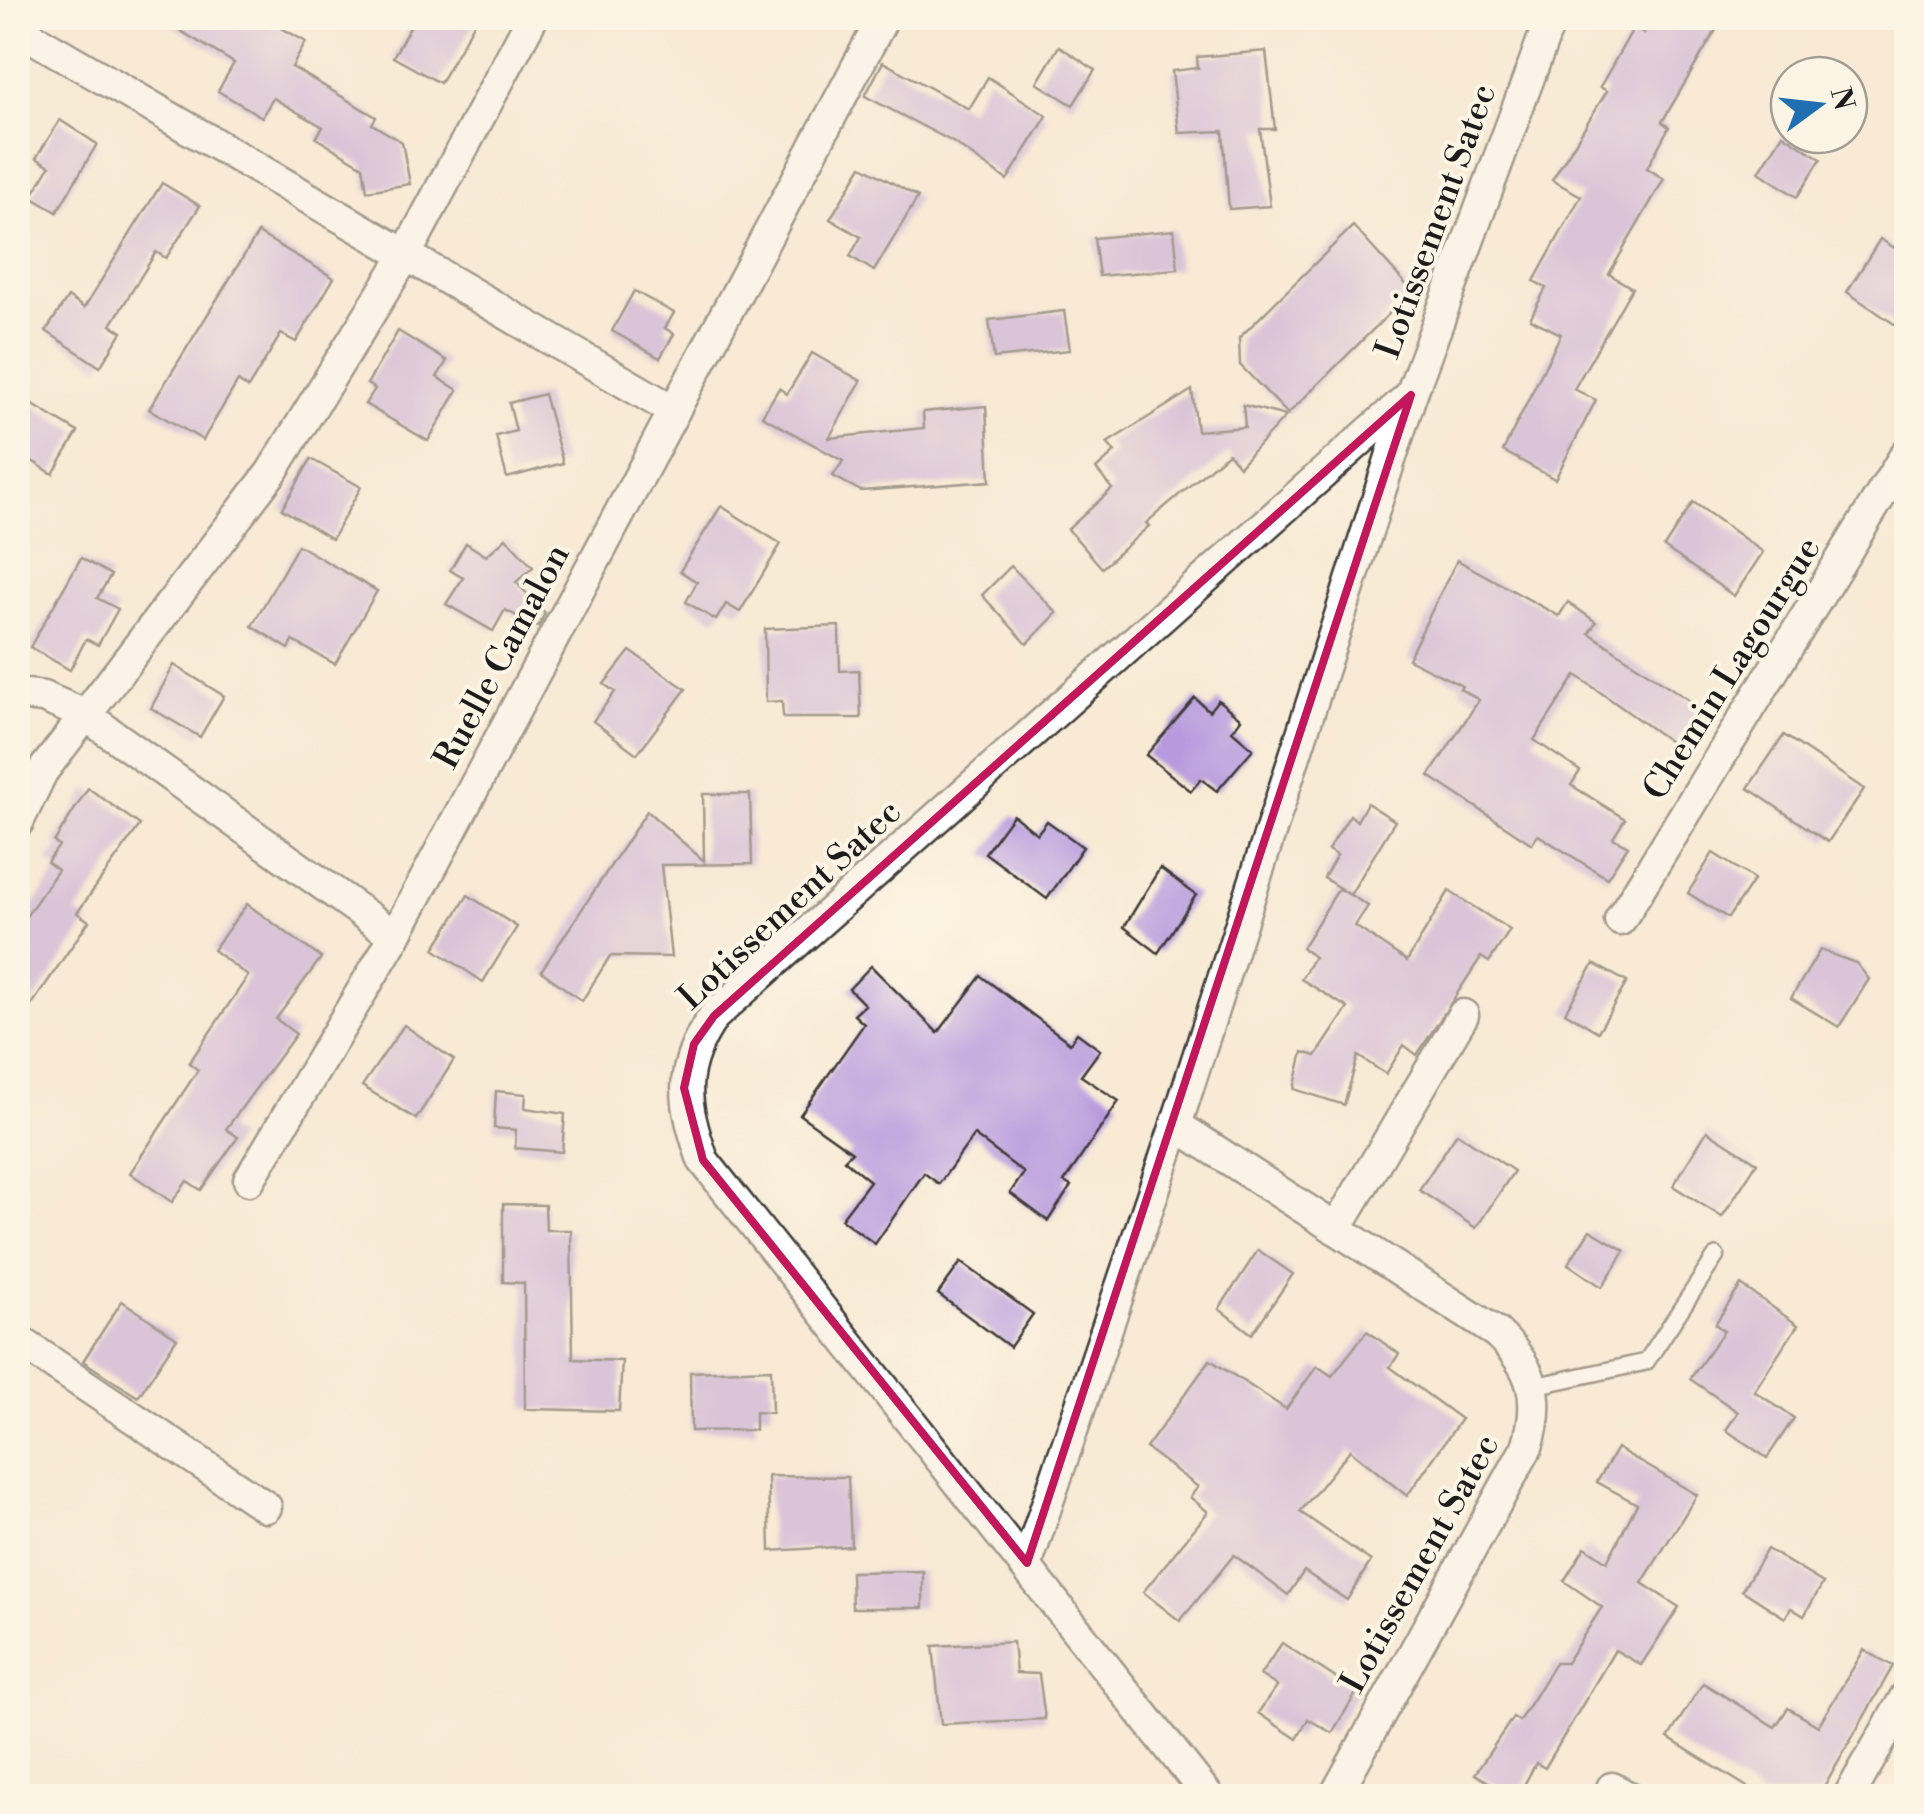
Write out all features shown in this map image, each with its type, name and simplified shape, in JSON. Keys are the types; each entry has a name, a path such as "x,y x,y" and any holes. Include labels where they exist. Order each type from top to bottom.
{"street":[{"path":"18,822 42,772 270,473 404,258 532,18"},
{"name":"Ruelle Camalon","path":"250,1180 394,936 882,18"},
{"name":"Lotissement Satec","path":"1027,1563 1176,1125 1411,395 1550,18"},
{"path":"18,29 404,258 674,411"},
{"name":"Lotissement Satec","path":"1208,1796 1027,1563 703,1160 684,1088 694,1044 714,1016 1411,395"},
{"name":"Chemin Lagourgue","path":"1620,920 1906,454"},
{"path":"18,694 43,697 85,716 394,936"},
{"path":"1336,1229 1462,1015"},
{"path":"1176,1125 1497,1333 1522,1358 1535,1386"},
{"path":"21,1351 266,1507"},
{"name":"Lotissement Satec","path":"1335,1796 1527,1448 1536,1419 1535,1386"},
{"path":"1849,1796 1906,1696"}],"lane":[{"path":"1535,1386 1646,1362 1716,1256"}],"highlighted area":[{"path":"1411,395 1027,1563 703,1160 684,1088 694,1044 714,1016"}],"building":[{"path":"159,18 264,18 306,42 292,67 376,117 372,124 402,142 410,184 367,191 363,166 316,138 323,127 273,98 262,117 218,91 234,63"},
{"path":"415,18 477,18 440,83 393,57"},
{"path":"1652,18 1723,18 1662,122 1669,127 1647,168 1664,179 1609,274 1632,288 1574,389 1596,400 1555,479 1503,451 1561,334 1530,319 1546,288 1534,281 1581,196 1552,180 1607,91 1600,87 1634,27 1644,33"},
{"path":"1059,46 1095,70 1073,105 1037,83"},
{"path":"1266,51 1275,129 1260,129 1270,206 1229,209 1223,131 1179,133 1172,71 1198,68 1197,57"},
{"path":"883,62 969,109 988,77 1047,116 1007,180 951,141 865,96"},
{"path":"60,120 97,144 57,212 31,197 50,166 36,158"},
{"path":"1770,155 1815,155 1821,159 1797,197 1759,172"},
{"path":"862,166 918,197 874,271 850,256 861,237 830,219"},
{"path":"162,183 200,206 166,258 156,252 111,325 122,332 100,367 46,331 68,297 84,308"},
{"path":"1353,226 1412,291 1288,414 1240,365 1239,338"},
{"path":"1174,230 1178,269 1099,276 1094,238"},
{"path":"258,233 334,278 296,342 281,334 248,388 238,381 203,440 149,409"},
{"path":"1880,239 1906,255 1906,332 1847,292"},
{"path":"634,291 674,313 665,328 674,334 660,358 612,331"},
{"path":"1064,311 1070,350 994,358 989,320"},
{"path":"398,331 447,361 437,377 458,390 428,441 365,404 375,389 367,384"},
{"path":"812,353 861,381 829,438 924,428 923,412 986,406 990,481 861,491 833,476 843,461 762,416 779,388 787,394"},
{"path":"1192,390 1197,431 1245,427 1243,405 1286,416 1239,466 1228,453 1146,523 1149,526 1102,568 1068,529 1112,489 1096,469 1115,452 1107,443"},
{"path":"544,394 563,463 507,478 496,436 516,431 509,403"},
{"path":"18,396 78,432 53,474 18,452"},
{"path":"311,459 361,487 332,539 282,509"},
{"path":"1693,502 1763,552 1734,596 1664,547"},
{"path":"721,506 781,544 740,612 726,604 716,620 686,602 697,582 680,571"},
{"path":"506,538 533,567 516,582 545,613 538,627 505,610 493,631 446,604 463,578 450,570 466,543 486,556"},
{"path":"298,545 377,591 335,664 293,641 289,649 252,626"},
{"path":"81,558 111,575 97,598 118,609 98,645 86,639 70,670 30,647"},
{"path":"1457,560 1559,616 1568,602 1596,622 1589,633 1702,709 1676,746 1576,675 1534,740 1580,771 1571,785 1625,819 1613,838 1628,846 1607,878 1538,835 1532,844 1429,776 1479,700 1460,689 1462,686 1408,659"},
{"path":"1011,566 1057,613 1027,644 982,595"},
{"path":"839,626 840,671 859,670 861,718 783,718 782,701 766,702 765,629"},
{"path":"630,651 686,689 637,754 593,721 615,692 604,684"},
{"path":"174,665 224,696 200,737 151,708"},
{"path":"1195,698 1209,711 1218,700 1241,719 1232,731 1253,749 1217,791 1201,779 1191,791 1146,755"},
{"path":"1784,735 1864,789 1828,842 1748,788"},
{"path":"88,788 140,825 77,913 89,921 18,1025 18,928 58,870 47,862 59,846 54,842"},
{"path":"703,794 750,794 752,864 661,865 671,957 610,956 582,1001 541,971 647,811 704,861"},
{"path":"1367,803 1395,821 1350,895 1324,878 1337,855 1328,850 1350,815 1357,821"},
{"path":"1013,815 1037,834 1047,821 1083,847 1047,899 985,853"},
{"path":"1713,853 1754,879 1728,918 1688,893"},
{"path":"1160,868 1196,895 1158,953 1124,927"},
{"path":"1339,888 1368,906 1355,926 1407,961 1449,891 1510,930 1489,962 1481,957 1417,1055 1404,1045 1386,1074 1358,1056 1344,1105 1294,1089 1303,1052 1316,1056 1348,1008 1301,979 1314,957 1302,948"},
{"path":"468,895 517,927 483,982 434,949"},
{"path":"247,904 321,958 276,1019 296,1034 226,1129 238,1137 201,1190 187,1181 172,1202 130,1173 198,1070 189,1063 248,976 213,950"},
{"path":"1820,950 1856,963 1869,979 1839,1027 1791,998"},
{"path":"1594,964 1627,982 1598,1032 1565,1012"},
{"path":"871,966 938,1033 981,976 1070,1043 1077,1033 1100,1050 1081,1076 1119,1101 1064,1182 1071,1186 1048,1221 1010,1193 1024,1173 974,1135 939,1184 924,1173 875,1244 841,1219 870,1181 844,1160 852,1152 800,1115 864,1024 854,1015 865,1005 849,989"},
{"path":"404,1025 454,1060 416,1119 362,1086"},
{"path":"496,1091 526,1094 525,1108 565,1114 562,1152 515,1148 516,1130 494,1128"},
{"path":"1707,1131 1757,1163 1722,1217 1673,1186"},
{"path":"1457,1133 1514,1171 1476,1228 1419,1190"},
{"path":"503,1204 545,1205 546,1230 571,1230 573,1359 622,1361 619,1411 525,1409 524,1283 503,1282"},
{"path":"1590,1230 1625,1251 1602,1287 1568,1264"},
{"path":"1258,1250 1293,1274 1252,1334 1219,1309"},
{"path":"961,1262 1033,1314 1010,1347 938,1294"},
{"path":"1741,1285 1798,1325 1754,1391 1794,1418 1767,1458 1726,1430 1738,1412 1690,1379 1724,1331 1715,1324"},
{"path":"122,1301 177,1338 138,1397 83,1361"},
{"path":"1367,1331 1399,1354 1390,1367 1461,1419 1407,1496 1350,1450 1300,1512 1371,1561 1347,1600 1304,1571 1288,1595 1234,1555 1180,1621 1143,1592 1208,1512 1190,1497 1198,1487 1146,1448 1210,1360 1286,1409 1317,1366 1332,1376"},
{"path":"771,1369 772,1413 755,1412 755,1430 691,1431 690,1372"},
{"path":"1617,1448 1697,1495 1642,1583 1679,1607 1641,1665 1615,1650 1545,1768 1536,1763 1518,1796 1513,1796 1475,1774 1513,1717 1519,1721 1555,1663 1566,1663 1602,1607 1564,1581 1585,1547 1607,1562 1637,1504 1597,1482"},
{"path":"768,1476 848,1477 851,1546 770,1551"},
{"path":"1767,1549 1823,1583 1804,1616 1791,1608 1785,1618 1742,1590"},
{"path":"923,1571 923,1608 852,1608 851,1572"},
{"path":"1013,1642 1016,1673 1039,1674 1045,1719 941,1724 933,1646"},
{"path":"1282,1643 1357,1692 1332,1733 1308,1719 1297,1739 1258,1713 1277,1686 1260,1675"},
{"path":"1864,1650 1893,1666 1819,1796 1762,1796 1668,1738 1703,1683 1775,1727 1788,1708 1818,1726"}]}
